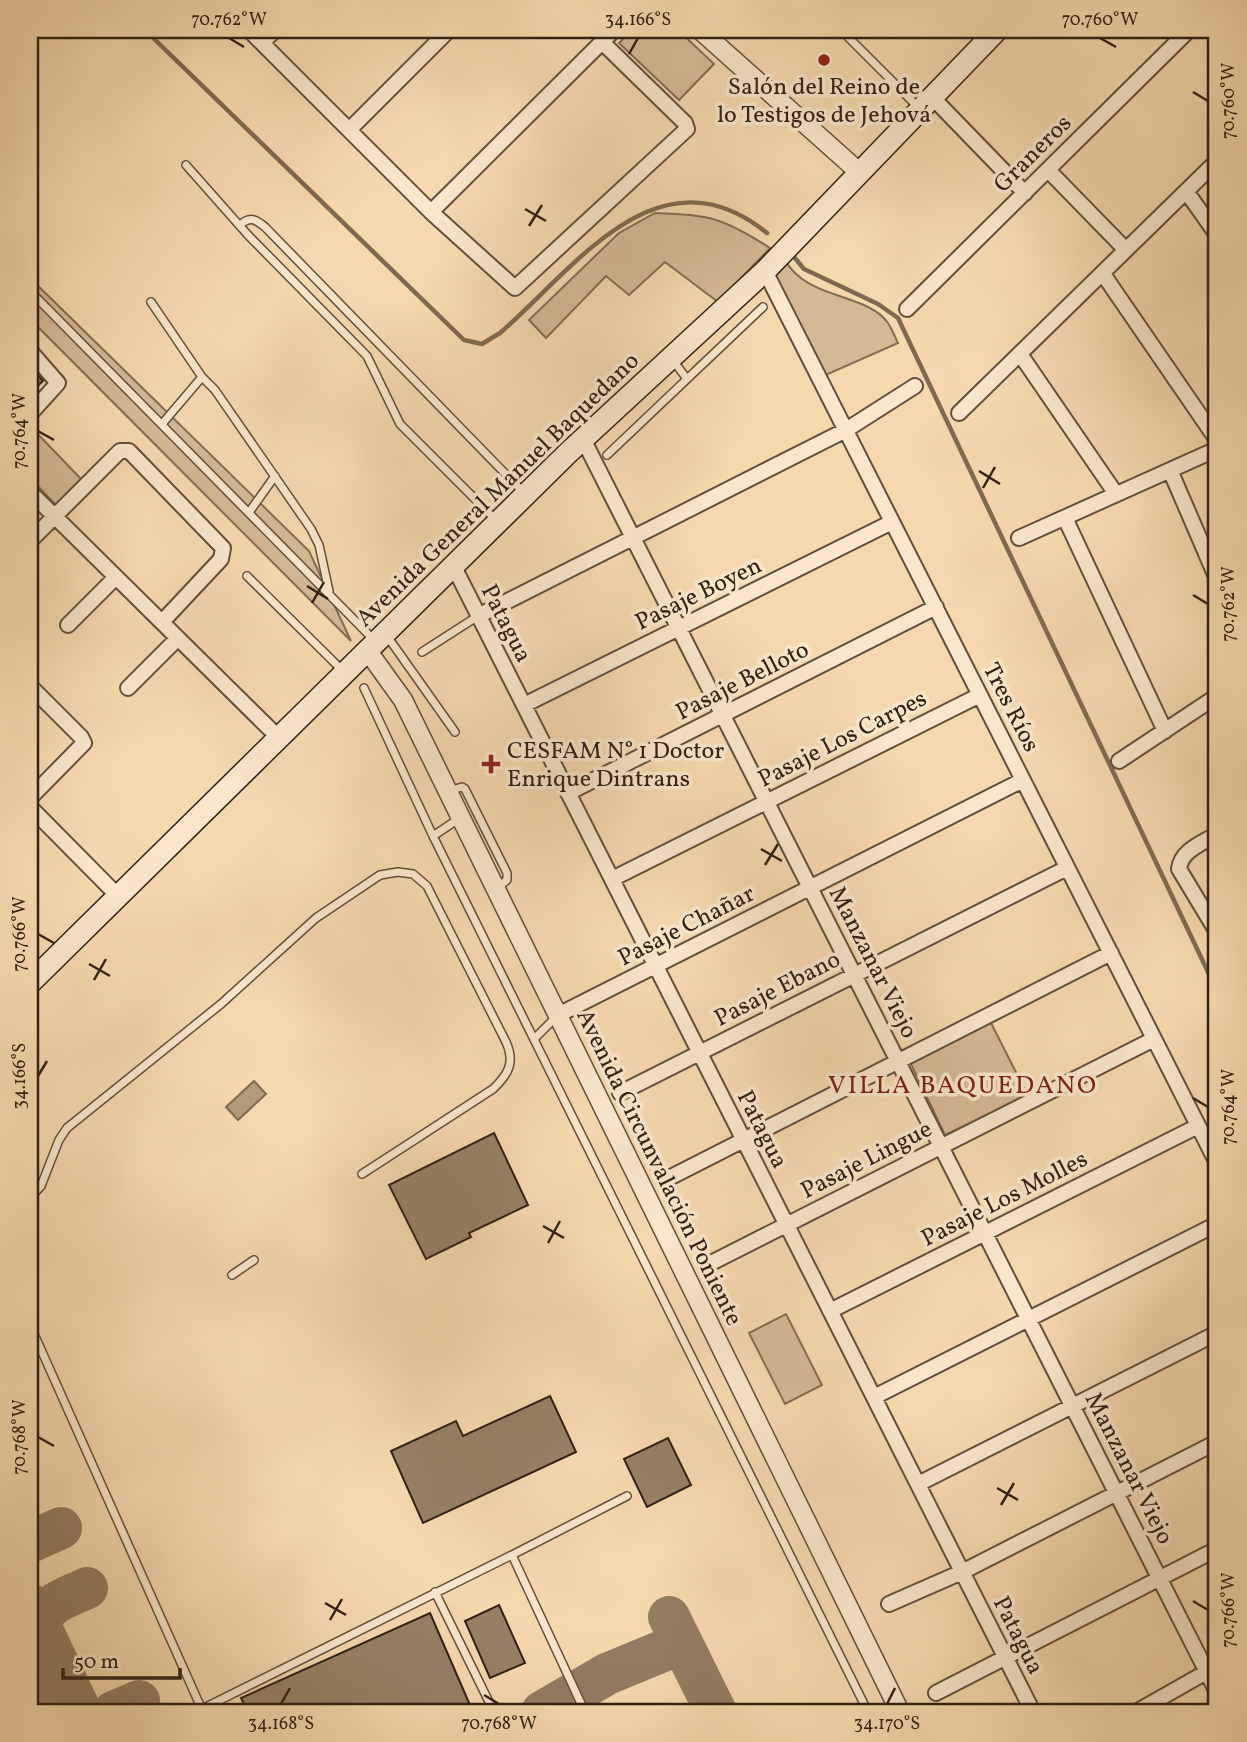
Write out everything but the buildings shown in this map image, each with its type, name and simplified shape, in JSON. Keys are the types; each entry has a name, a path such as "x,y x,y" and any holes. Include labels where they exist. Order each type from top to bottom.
{"main road":[{"name":"Avenida General Manuel Baquedano","path":"32,977 119,897 583,439 765,271 997,30"}],"street":[{"path":"249,30 431,212 510,286 520,286 683,134 685,123 602,42"},
{"path":"262,43 275,30"},
{"path":"349,130 449,30"},
{"path":"431,212 614,30"},
{"path":"700,30 859,172"},
{"name":"Graneros","path":"907,309 1189,30"},
{"path":"925,102 1024,193"},
{"path":"959,413 1217,161"},
{"path":"1048,170 1126,250"},
{"path":"1186,191 1217,235"},
{"name":"Tres Ríos","path":"765,271 1217,1164"},
{"path":"1103,274 1217,440"},
{"path":"30,351 58,383 30,414"},
{"path":"1020,355 1116,494"},
{"path":"478,615 846,430 915,386"},
{"name":"Manzanar Viejo","path":"583,439 1160,1578 1212,1669 1217,1692"},
{"path":"1019,538 1217,449"},
{"path":"30,541 120,451 129,451 223,548 222,559 162,622"},
{"path":"1170,470 1217,579"},
{"path":"30,492 279,738"},
{"path":"1065,518 1164,731"},
{"name":"Pasaje Boyen","path":"524,705 892,522"},
{"name":"Patagua","path":"453,565 1033,1712"},
{"path":"68,625 116,577"},
{"name":"Pasaje Belloto","path":"568,793 936,607"},
{"path":"128,688 178,638"},
{"name":"Avenida Circunvalación Poniente","path":"376,641 399,693 900,1712"},
{"path":"30,686 81,737 83,743 30,798"},
{"name":"Pasaje Los Carpes","path":"612,879 980,695"},
{"path":"1119,761 1217,696"},
{"name":"Pasaje Chañar","path":"558,1015 1023,780"},
{"path":"30,807 119,897"},
{"path":"1216,928 1179,869 1180,860 1188,852 1217,834"},
{"name":"Pasaje Ebano","path":"620,1093 1068,868"},
{"path":"665,1180 1111,953"},
{"name":"Pasaje Lingue","path":"711,1263 1154,1040"},
{"name":"Pasaje Los Molles","path":"830,1311 1198,1126"},
{"path":"874,1397 1217,1224"},
{"path":"918,1484 1217,1333"},
{"path":"890,1604 962,1572 1217,1441"},
{"path":"936,1693 1217,1549"},
{"path":"1136,1712 1212,1669"}],"lane":[{"path":"841,30 925,102"},
{"path":"186,165 367,356 400,424 411,439 497,522"},
{"path":"240,225 246,219 254,219 265,227 526,494"},
{"path":"30,291 376,641 412,667 455,732"},
{"path":"151,302 202,377 215,390 319,545 330,592"},
{"path":"607,455 763,307"},
{"path":"672,358 687,379"},
{"path":"162,424 202,377"},
{"path":"250,511 275,477"},
{"path":"247,576 344,672"},
{"path":"422,652 478,615"},
{"path":"364,688 433,836 868,1712"},
{"path":"448,791 462,787 466,789 507,873 507,880 496,889"},
{"path":"433,836 461,818"},
{"path":"30,1198 41,1186 59,1140 77,1119 221,1004 316,918 372,879 388,873 406,873 418,877 427,886 506,1042 511,1061 507,1074 493,1088 362,1174"},
{"path":"534,1039 558,1015"},
{"path":"232,1275 254,1260"},
{"path":"30,1325 203,1711 627,1496"},
{"path":"512,1555 585,1712"},
{"path":"435,1592 494,1712"}],"shaded area":[{"path":"632,30 678,30 714,64 679,100 619,43"},
{"path":"655,213 716,220 740,230 770,248 718,302 665,262 629,295 606,276 546,338 529,320 619,233"},
{"path":"785,260 795,273 807,282 878,313 888,323 898,343 819,378 769,276"},
{"path":"30,278 309,551 351,641 30,319"},
{"path":"30,426 82,480 56,505 30,478"},
{"path":"989,1019 1028,1096 945,1135 909,1060"},
{"path":"254,1081 266,1094 238,1120 226,1107"},
{"path":"786,1314 822,1385 785,1404 749,1333"}],"waterway":[{"path":"145,30 464,340 482,344 500,333 589,249 622,225 655,209 690,202 728,209 767,233"},
{"path":"790,252 804,269 878,304 898,318 1217,991"}],"taxiway":[{"path":"30,1542 61,1528"},
{"path":"39,1625 46,1611 52,1606 87,1588"},
{"path":"30,1604 81,1712"},
{"path":"669,1617 716,1712"},
{"path":"542,1712 607,1674 682,1643"},
{"path":"30,1702 55,1690 73,1697"},
{"path":"113,1712 139,1701"}],"place":[{"name":"Salón del Reino de lo Testigos de Jehová","path":"824,60"},
{"name":"CESFAM N° 1 Doctor Enrique Dintrans","path":"491,764"}],"district":[{"name":"VILLA BAQUEDANO","path":"963,1084"}]}
